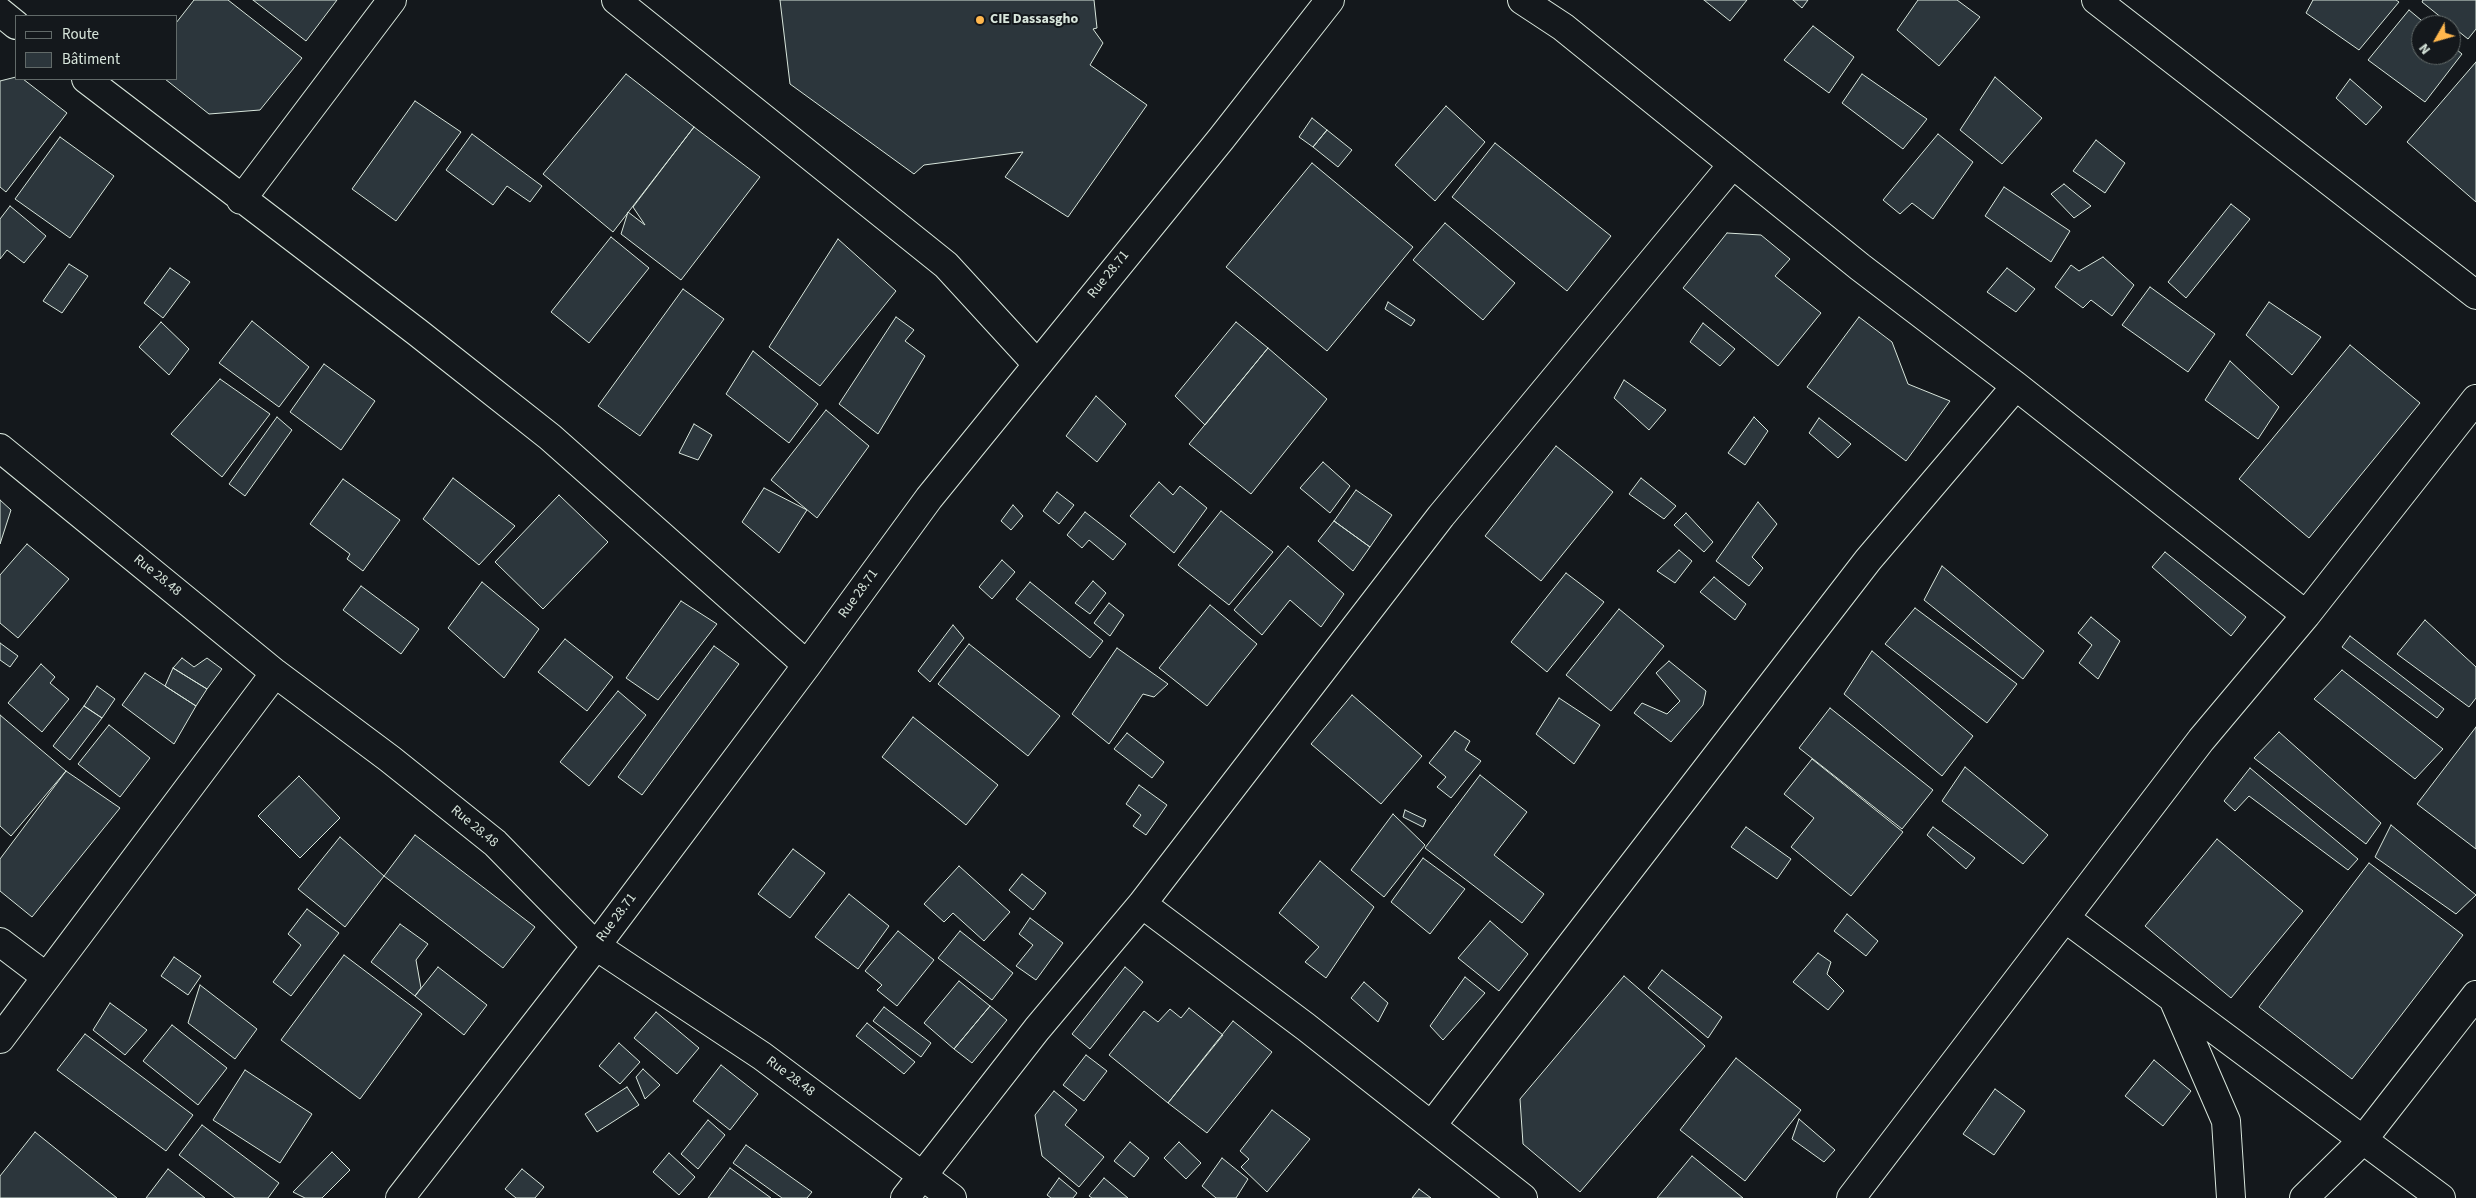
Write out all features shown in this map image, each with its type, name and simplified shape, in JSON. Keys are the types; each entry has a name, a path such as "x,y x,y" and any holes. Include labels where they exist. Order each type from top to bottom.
{"street":[{"path":"241,200 392,0"},
{"path":"616,0 946,265 1036,363"},
{"name":"Rue 28.71","path":"400,1198 596,946 808,665 929,498 1036,363 1221,139 1330,0"},
{"path":"1522,0 1563,27 1860,268 2016,386 2306,615"},
{"path":"2096,0 2476,295"},
{"path":"0,12 15,24"},
{"path":"87,80 241,200 417,332 550,437 808,665"},
{"path":"905,1198 1037,1029 1142,904 1441,516 1734,164"},
{"path":"1432,1125 1868,560 2016,386"},
{"path":"1851,1198 2201,740 2306,615 2476,399"},
{"name":"Rue 28.48","path":"0,448 275,673 390,759 495,843 596,946 762,1056 952,1198"},
{"path":"0,1039 275,673"},
{"path":"1142,904 1432,1125 1523,1198"},
{"path":"2065,918 2441,1198"},
{"path":"0,942 46,976"},
{"path":"2304,1198 2362,1140 2476,995"},
{"path":"2174,999 2226,1122 2231,1198"}],"building":[{"path":"194,0 228,0 302,58 260,110 209,114 166,80 178,80 178,20"},
{"path":"253,0 337,0 306,41"},
{"name":"CIE Dassasgho","path":"780,0 1094,0 1097,28 1093,29 1103,43 1090,65 1147,105 1068,217 1005,177 1023,152 924,165 914,174 790,84"},
{"path":"1704,0 1747,0 1730,21"},
{"path":"1793,0 1808,0 1802,8"},
{"path":"1918,0 1957,0 1980,17 1939,66 1897,30"},
{"path":"2313,0 2396,0 2399,2 2359,50 2306,13"},
{"path":"2423,0 2476,0 2476,29 2468,39 2461,33 2461,15 2438,15 2422,2"},
{"path":"2409,10 2415,15 2411,15 2411,65 2454,65 2425,102 2368,60"},
{"path":"1813,26 1854,57 1829,93 1784,60"},
{"path":"2476,62 2476,202 2407,142"},
{"path":"626,74 694,127 613,232 543,174"},
{"path":"1862,74 1927,119 1903,149 1842,103"},
{"path":"15,77 15,80 24,80 67,113 6,192 0,187 0,81"},
{"path":"1995,77 2042,118 2002,164 1960,130"},
{"path":"2350,79 2382,107 2366,125 2336,98"},
{"path":"415,101 461,132 396,221 352,189"},
{"path":"1446,106 1485,142 1435,201 1395,165"},
{"path":"1312,118 1327,130 1313,147 1299,137"},
{"path":"694,127 760,177 681,280 621,234 628,212 645,225 633,207"},
{"path":"1327,130 1352,150 1338,167 1313,147"},
{"path":"472,134 542,186 530,202 507,186 493,205 446,170"},
{"path":"1938,134 1973,162 1933,219 1912,203 1900,214 1883,200"},
{"path":"60,137 114,176 70,238 15,199"},
{"path":"2096,140 2125,163 2105,193 2073,171"},
{"path":"1495,143 1611,236 1567,291 1452,197"},
{"path":"1312,163 1413,247 1327,351 1226,267"},
{"path":"2064,184 2091,206 2074,218 2051,194"},
{"path":"2004,187 2070,231 2051,262 1985,216"},
{"path":"2231,204 2250,219 2186,298 2168,282"},
{"path":"10,206 46,236 24,263 7,250 0,259 0,219"},
{"path":"1445,223 1515,283 1483,320 1413,260"},
{"path":"1727,233 1761,235 1790,259 1775,276 1821,313 1778,366 1683,288"},
{"path":"611,237 649,268 589,343 551,312"},
{"path":"838,239 896,291 820,386 769,347"},
{"path":"2103,257 2134,285 2112,316 2091,300 2083,308 2055,287 2071,265 2079,271"},
{"path":"69,264 88,276 62,313 43,301"},
{"path":"170,268 190,282 163,318 144,303"},
{"path":"2007,268 2035,289 2016,312 1987,292"},
{"path":"2150,287 2215,334 2188,372 2122,325"},
{"path":"683,289 724,319 640,436 598,406"},
{"path":"1388,302 1415,320 1411,326 1385,309"},
{"path":"2269,302 2321,337 2292,375 2246,335"},
{"path":"896,317 914,330 905,341 925,356 878,434 839,404"},
{"path":"1859,317 1892,342 1908,384 1950,401 1906,461 1807,387"},
{"path":"252,321 309,367 279,407 219,363"},
{"path":"161,322 189,349 169,375 139,347"},
{"path":"1236,322 1268,348 1205,425 1175,396"},
{"path":"1703,323 1735,349 1720,366 1690,342"},
{"path":"2350,345 2420,403 2309,538 2239,479"},
{"path":"1268,348 1327,399 1251,494 1189,444"},
{"path":"753,351 818,404 789,443 726,394"},
{"path":"2230,361 2279,407 2258,439 2205,400"},
{"path":"324,364 375,401 341,450 290,412"},
{"path":"220,379 270,414 222,477 171,434"},
{"path":"1624,380 1666,410 1649,430 1614,398"},
{"path":"1096,396 1126,424 1097,462 1066,436"},
{"path":"826,410 869,446 817,518 771,480"},
{"path":"277,417 292,430 245,496 229,484"},
{"path":"1754,417 1768,431 1745,465 1728,453"},
{"path":"1819,418 1851,444 1838,458 1809,433"},
{"path":"694,424 712,435 698,460 679,453"},
{"path":"1556,446 1613,492 1541,581 1485,536"},
{"path":"1323,462 1350,486 1330,513 1300,488"},
{"path":"453,478 515,526 479,565 423,519"},
{"path":"1641,478 1676,506 1664,519 1629,494"},
{"path":"343,479 400,520 363,571 347,559 350,554 310,524"},
{"path":"1159,482 1173,495 1180,486 1207,508 1174,553 1130,516"},
{"path":"764,488 807,510 779,553 742,522"},
{"path":"1356,490 1392,515 1370,547 1334,521"},
{"path":"1057,492 1074,505 1059,524 1043,511"},
{"path":"559,495 608,542 543,609 495,562"},
{"path":"0,500 11,510 0,544"},
{"path":"1758,502 1777,524 1752,557 1763,568 1749,586 1716,561"},
{"path":"1013,505 1023,516 1011,530 1001,521"},
{"path":"1221,511 1273,552 1229,605 1178,565"},
{"path":"1085,512 1126,544 1113,560 1089,540 1082,548 1067,535"},
{"path":"1686,513 1713,542 1704,552 1674,525"},
{"path":"1334,521 1370,547 1353,571 1318,541"},
{"path":"27,544 69,579 18,638 0,623 0,575"},
{"path":"1288,546 1344,594 1321,627 1290,600 1262,635 1234,610"},
{"path":"1679,550 1692,561 1675,583 1657,571"},
{"path":"2165,552 2246,617 2231,636 2152,567"},
{"path":"1002,560 1015,572 992,599 979,587"},
{"path":"1942,566 2044,651 2023,679 1924,600"},
{"path":"1566,573 1604,602 1547,672 1511,642"},
{"path":"1714,577 1746,604 1735,620 1700,592"},
{"path":"1093,581 1106,593 1090,614 1075,603"},
{"path":"482,582 539,629 504,678 448,628"},
{"path":"1030,582 1103,641 1090,658 1016,599"},
{"path":"361,586 419,629 401,654 343,610"},
{"path":"681,601 717,624 658,700 626,678"},
{"path":"1109,603 1124,615 1110,636 1094,623"},
{"path":"1210,605 1257,644 1207,706 1159,668"},
{"path":"1915,608 2017,684 1987,723 1885,644"},
{"path":"1619,609 1664,646 1611,711 1566,675"},
{"path":"2091,617 2120,641 2098,679 2079,663 2092,645 2078,633"},
{"path":"2425,620 2476,667 2476,698 2469,707 2397,654"},
{"path":"953,625 964,638 930,682 918,671"},
{"path":"2350,636 2444,709 2437,718 2342,647"},
{"path":"565,639 613,677 587,711 538,672"},
{"path":"0,643 18,656 10,667 0,660"},
{"path":"969,644 1060,716 1028,756 938,684"},
{"path":"714,646 739,664 642,795 618,777"},
{"path":"1117,648 1168,684 1154,697 1143,694 1109,744 1072,714"},
{"path":"1872,651 1973,736 1942,776 1844,694"},
{"path":"182,658 194,667 207,658 222,669 207,689 173,668"},
{"path":"1669,661 1706,691 1703,705 1671,742 1634,713 1642,703 1667,714 1680,701 1656,673"},
{"path":"41,664 55,677 50,683 69,699 42,732 8,703"},
{"path":"173,668 207,689 196,706 165,686"},
{"path":"2342,670 2443,749 2415,779 2314,699"},
{"path":"145,673 196,706 174,744 122,705"},
{"path":"97,686 115,699 102,718 84,706"},
{"path":"618,691 646,715 589,786 560,762"},
{"path":"1352,695 1422,756 1381,804 1311,744"},
{"path":"1559,698 1600,725 1574,764 1536,734"},
{"path":"84,706 102,718 70,760 53,746"},
{"path":"1830,708 1933,790 1902,829 1799,748"},
{"path":"0,715 66,771 11,836 0,826"},
{"path":"913,717 998,785 966,825 882,757"},
{"path":"109,725 150,758 120,797 78,764"},
{"path":"2476,727 2476,849 2417,804"},
{"path":"1455,731 1470,741 1465,750 1481,761 1451,798 1437,787 1446,777 1429,763"},
{"path":"2279,732 2381,823 2366,844 2254,758"},
{"path":"1127,733 1164,762 1152,778 1114,749"},
{"path":"1812,759 1903,832 1851,896 1791,847 1814,818 1784,794"},
{"path":"1965,767 2048,835 2023,864 1942,801"},
{"path":"2250,768 2358,859 2348,870 2249,796 2235,811 2224,801"},
{"path":"66,771 120,808 32,917 0,891 0,859"},
{"path":"1480,775 1527,812 1494,855 1544,894 1522,923 1425,848"},
{"path":"299,776 340,818 300,858 258,816"},
{"path":"1139,785 1167,805 1146,835 1133,826 1141,815 1126,804"},
{"path":"1405,810 1426,820 1423,827 1403,817"},
{"path":"1393,814 1425,845 1384,897 1351,870"},
{"path":"2391,825 2476,895 2456,914 2375,857"},
{"path":"1746,827 1791,859 1777,879 1731,847"},
{"path":"1933,827 1975,858 1966,869 1927,835"},
{"path":"415,835 535,927 503,968 384,876"},
{"path":"340,837 384,876 345,927 298,889"},
{"path":"2217,839 2303,911 2231,998 2145,926"},
{"path":"793,849 825,873 790,918 758,894"},
{"path":"1423,858 1465,889 1430,934 1391,902"},
{"path":"1320,861 1374,907 1326,978 1305,962 1319,947 1279,913"},
{"path":"2369,863 2463,935 2352,1079 2259,1007"},
{"path":"959,866 1010,912 984,941 953,913 944,922 924,904"},
{"path":"1022,874 1046,893 1033,910 1009,890"},
{"path":"849,894 889,926 858,969 815,937"},
{"path":"307,909 339,933 291,996 273,982 301,945 288,934"},
{"path":"1847,914 1878,941 1866,956 1834,931"},
{"path":"1030,918 1063,943 1036,980 1016,966 1033,945 1019,934"},
{"path":"1490,921 1528,954 1499,991 1458,958"},
{"path":"400,924 428,944 416,960 421,988 415,996 371,962"},
{"path":"898,931 934,960 897,1006 877,990 882,985 865,971"},
{"path":"960,931 1013,973 992,1000 938,958"},
{"path":"1818,953 1831,962 1827,974 1844,991 1828,1010 1793,982"},
{"path":"344,955 422,1014 360,1099 281,1040"},
{"path":"174,957 201,976 188,995 161,976"},
{"path":"438,967 487,1005 464,1035 415,996"},
{"path":"1125,967 1143,982 1090,1049 1072,1034"},
{"path":"1662,970 1722,1017 1708,1038 1648,988"},
{"path":"1624,976 1705,1046 1580,1192 1523,1144 1520,1099"},
{"path":"1465,977 1485,993 1443,1040 1430,1026"},
{"path":"959,981 990,1006 954,1049 924,1023"},
{"path":"1364,982 1388,1003 1378,1022 1351,998"},
{"path":"200,985 257,1029 235,1059 188,1023"},
{"path":"110,1003 147,1030 125,1055 93,1030"},
{"path":"990,1006 1007,1020 972,1063 954,1049"},
{"path":"884,1007 931,1043 921,1057 873,1021"},
{"path":"1189,1008 1223,1035 1168,1103 1109,1055 1144,1011 1158,1022 1170,1009 1181,1018"},
{"path":"656,1012 699,1048 677,1074 634,1038"},
{"path":"1233,1021 1272,1052 1207,1133 1168,1103"},
{"path":"867,1023 915,1062 904,1074 856,1036"},
{"path":"172,1025 227,1068 198,1105 143,1061"},
{"path":"85,1034 193,1115 166,1151 57,1070"},
{"path":"619,1043 640,1062 620,1084 599,1066"},
{"path":"1086,1055 1107,1071 1084,1101 1063,1085"},
{"path":"1736,1058 1801,1110 1745,1181 1680,1130"},
{"path":"2154,1060 2191,1091 2163,1126 2125,1096"},
{"path":"721,1065 758,1094 730,1130 693,1101"},
{"path":"643,1069 660,1085 645,1099 636,1077"},
{"path":"245,1070 312,1114 280,1163 213,1120"},
{"path":"627,1087 639,1105 597,1132 585,1114"},
{"path":"1995,1089 2025,1111 1994,1155 1963,1134"},
{"path":"1054,1091 1077,1110 1065,1125 1104,1157 1079,1187 1042,1156 1035,1115"},
{"path":"1272,1110 1310,1139 1267,1192 1241,1167 1249,1159 1240,1151"},
{"path":"1799,1119 1835,1150 1824,1162 1792,1139"},
{"path":"708,1120 725,1135 698,1169 681,1154"},
{"path":"202,1125 279,1183 268,1198 235,1198 179,1155"},
{"path":"35,1132 117,1198 0,1198 0,1176"},
{"path":"1130,1142 1149,1158 1134,1177 1114,1161"},
{"path":"1179,1142 1201,1163 1186,1179 1164,1158"},
{"path":"746,1145 812,1192 807,1198 782,1198 733,1163"},
{"path":"332,1152 350,1170 322,1198 305,1198 293,1192"},
{"path":"669,1153 695,1177 679,1195 653,1172"},
{"path":"1692,1156 1743,1198 1657,1198"},
{"path":"1222,1158 1248,1179 1236,1198 1216,1198 1202,1186"},
{"path":"730,1168 771,1198 708,1198"},
{"path":"168,1169 205,1198 146,1198"},
{"path":"522,1169 544,1187 535,1198 516,1198 505,1189"},
{"path":"1059,1178 1077,1193 1073,1198 1051,1198 1047,1195"},
{"path":"1104,1178 1128,1198 1092,1198 1089,1196"},
{"path":"1419,1189 1431,1198 1412,1198"}],"place":[{"name":"CIE Dassasgho","path":"980,20"}]}
